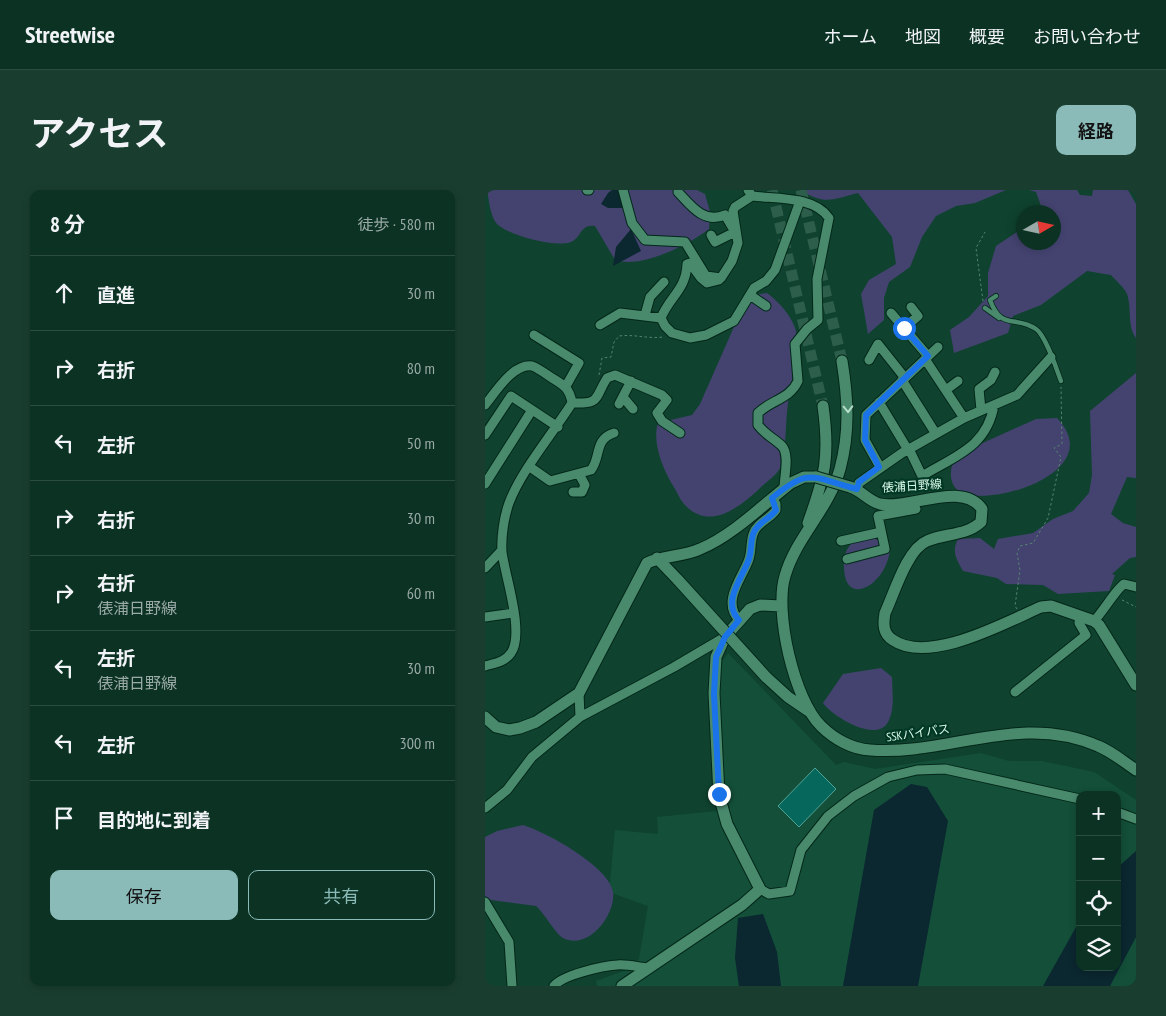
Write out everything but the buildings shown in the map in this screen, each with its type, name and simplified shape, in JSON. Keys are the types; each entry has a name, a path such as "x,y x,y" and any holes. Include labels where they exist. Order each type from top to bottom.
{"street":[{"path":"623,190 632,223 645,240 685,242 707,276 721,278"},
{"path":"678,192 701,216 719,217 725,215 735,232"},
{"path":"784,488 786,453 782,446 770,439 758,425 759,413 765,407 780,401 789,394 798,381 795,344 807,329 818,320 817,279 829,218 825,212 800,201 750,193 733,211 738,243 732,261 721,278 717,282 707,283 690,263 687,264 687,278 680,291 666,306 661,318 665,326 672,333 690,338 706,335 733,321 754,288 766,281 775,270 800,201"},
{"path":"715,242 735,232"},
{"path":"645,315 650,297 664,282"},
{"path":"750,295 766,306"},
{"path":"904,328 918,316 911,307"},
{"path":"891,312 927,357 964,418"},
{"path":"600,325 621,314 661,318"},
{"path":"534,335 579,363 566,386"},
{"path":"869,360 878,344 903,379 936,434"},
{"path":"879,467 863,433 866,415 938,347"},
{"path":"853,488 879,467 964,418 1017,395 1051,357"},
{"name":"SSKバイパス","path":"842,361 847,395 848,424 845,449 839,471 826,504 805,532 785,576 781,606 789,658 810,712 820,726 837,739 858,750 891,752 1013,732 1042,732 1067,736 1098,746 1136,770"},
{"path":"485,405 507,379 522,367 533,366 566,386 570,391 572,403 509,503 504,524 502,550 516,640 512,652 504,660 485,666"},
{"path":"981,410 979,389 991,380 995,372"},
{"path":"572,403 593,402 597,400 607,378 615,375 662,395 667,400 657,413 662,421 676,427"},
{"path":"631,381 621,401 633,409"},
{"path":"946,390 958,381"},
{"path":"485,435 511,396 558,427"},
{"path":"879,402 909,450 922,476 981,439 992,417 994,405"},
{"path":"805,532 827,461 828,439 823,406"},
{"path":"485,484 532,410"},
{"path":"530,467 549,481 564,475 579,474 591,470 594,466 597,449 604,438 614,433"},
{"path":"573,492 581,492 585,485 579,474"},
{"name":"俵浦日野線","path":"657,558 699,550 713,542 799,478 815,477 853,488 880,504 961,496 977,502 982,509 981,522 975,528 927,540 914,551 885,613 885,630 889,638 898,644 929,649 957,641 1041,607 1051,606 1094,621"},
{"path":"739,620 734,615 735,585 750,557 754,532 776,510 772,498"},
{"path":"847,559 885,549 878,516 868,498"},
{"path":"878,516 916,509"},
{"path":"841,540 881,532"},
{"path":"485,568 502,550"},
{"path":"485,717 496,727 509,730 519,728 536,722 579,693 642,571 647,563 657,558 766,677 787,697 810,712"},
{"path":"1136,587 1124,584 1119,586 1114,597 1094,621 1109,639 1136,685"},
{"path":"781,606 760,605 750,609 725,637 716,657 715,666 714,694 719,794 727,824 760,889 769,894 790,891 801,850 828,816 854,796 888,777 917,770 945,769 1076,797"},
{"path":"485,617 513,613"},
{"path":"1015,692 1086,635 1079,623 1079,616"},
{"path":"485,808 507,790 532,757 580,717 674,667 725,637"},
{"path":"579,693 580,717"},
{"path":"1121,814 1136,820"},
{"path":"621,986 741,905 760,889"},
{"path":"485,902 509,942 512,986"},
{"path":"554,986 573,975 607,966 619,964 648,968"}],"lane":[{"path":"996,296 990,300 993,310 1002,320"},
{"path":"985,308 993,316 1002,320 1035,328 1043,338 1061,381"}],"path":[{"path":"985,232 976,248 985,308"},
{"path":"598,377 602,358 611,357 614,342 619,336 639,334 653,338 668,336 672,333"},
{"path":"1021,616 1015,606 1020,570 1017,553 1021,546 1033,542 1048,518 1061,457 1054,448 1062,444 1061,381"},
{"path":"1114,597 1136,607"}],"shaded area":[{"path":"487,190 697,190 705,194 710,212 709,229 689,242 664,254 626,262 615,260 595,226 586,227 575,240 564,243 533,240 512,233 497,224 490,208"},
{"path":"800,190 1006,190 975,203 956,206 936,216 922,237 910,267 889,282 884,298 884,320 868,334 861,294 869,280 896,264 892,237 858,193 828,200 816,198"},
{"path":"1029,190 1077,190 1080,195 1092,196 1093,190 1128,190 1136,204 1136,338 1131,328 1128,299 1124,289 1111,275 1087,271 1041,305 1013,316 1008,333 954,353 950,330 969,317 988,296 988,273 996,246 1016,233 1016,250 1061,250 1061,205 1041,205 1036,192"},
{"path":"767,293 787,313 793,323 798,346 788,403 785,444 780,468 742,504 723,514 703,516 693,512 684,504 668,477 657,446 656,430 658,423 692,415 700,404 737,320 755,295"},
{"path":"1136,373 1136,478 1127,477 1111,514 1123,523 1136,527 1136,557 1130,558 1112,574 1115,575 1109,591 1058,594 1043,585 1006,584 997,578 963,571 955,552 958,539 980,538 994,549 998,539 1033,533 1053,519 1073,511 1089,493 1092,475 1090,411"},
{"path":"1057,418 1069,439 1067,457 1053,473 1032,485 1008,493 984,496 965,494 954,486 951,475 954,456 1036,419"},
{"path":"873,537 890,548 887,561 882,572 867,587 858,589 851,587 846,580 844,568 846,553 854,540"},
{"path":"728,653 836,765 844,762 875,769 981,753 1009,761 1042,761 1094,772 1136,800 1136,986 597,986 596,981 626,970 639,959 648,906 609,892 615,830 658,834 657,817 727,810 724,789 718,676 721,663"},
{"path":"881,668 892,677 892,710 889,720 884,727 876,730 856,726 836,715 823,703 843,674"},
{"path":"523,825 546,835 575,852 601,872 609,882 613,892 610,911 599,928 591,935 582,940 572,941 563,938 536,906 491,900 485,896 485,837 497,831"}],"water":[{"path":"612,190 618,190 623,208 608,208 601,204"},
{"path":"631,229 641,251 613,266 616,247"},
{"path":"911,784 927,787 948,821 918,986 843,986 874,810"},
{"path":"1136,851 1136,937 1121,965 1121,881 1121,864"},
{"path":"763,914 777,952 781,986 739,986 735,958 738,918"},
{"path":"1076,927 1076,971 1118,971 1110,986 1043,986"}],"tunnel":[{"path":"772,190 823,406"},
{"path":"801,190 842,361"}],"route":[{"path":"719,794 714,694 716,657 725,637 739,620 734,615 735,585 747,566 754,532 759,524 772,516 776,510 776,504 772,498 799,478 815,477 857,489 859,482 879,467 863,433 866,415 928,356 904,328"}]}
